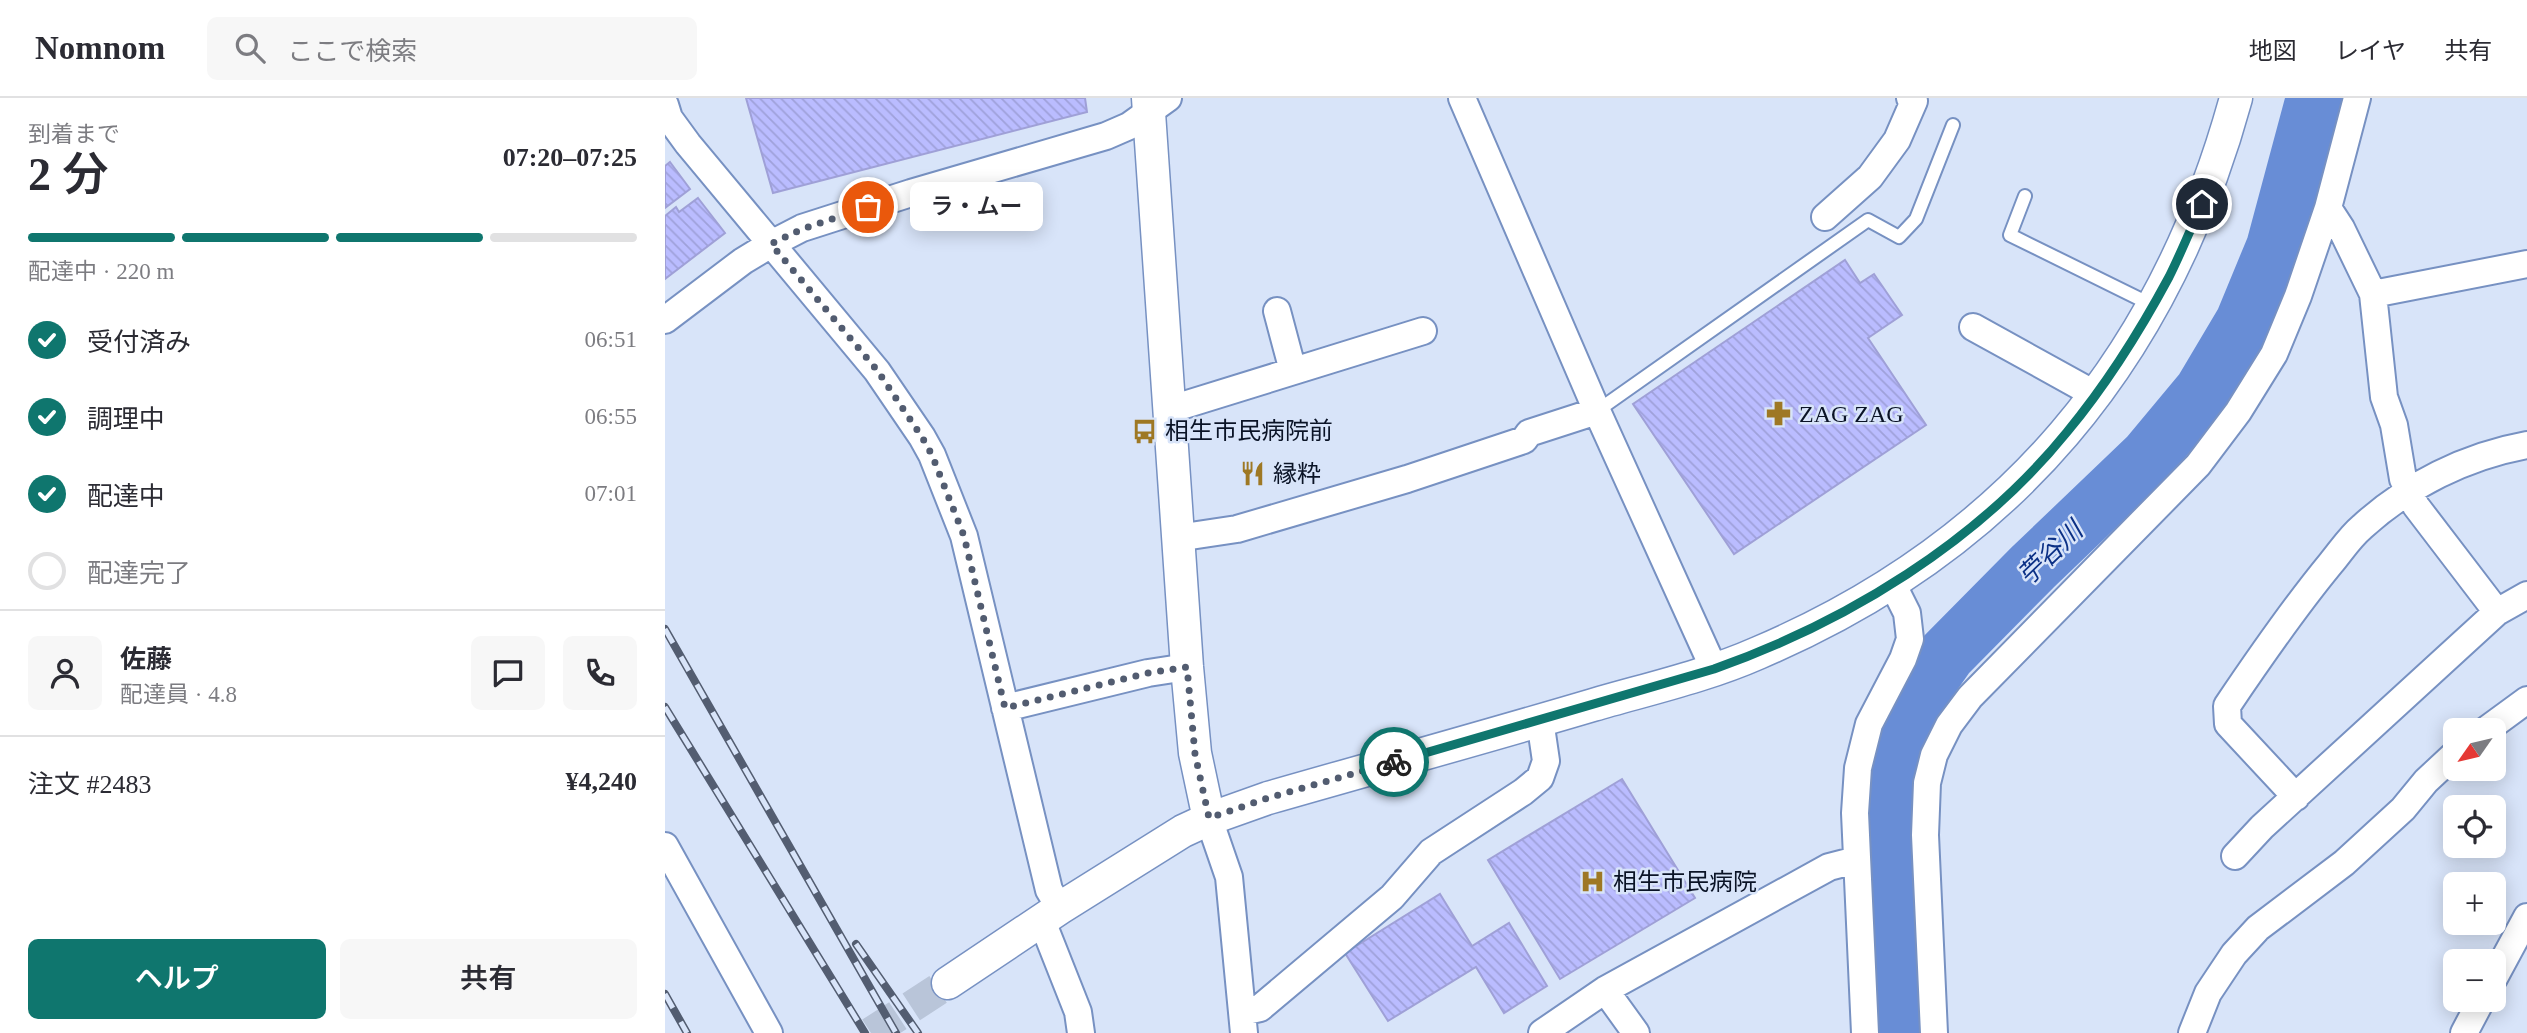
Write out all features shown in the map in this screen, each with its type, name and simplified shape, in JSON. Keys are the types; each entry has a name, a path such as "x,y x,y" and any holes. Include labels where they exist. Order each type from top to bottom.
{"street":[{"path":"1462,98 1597,411 1714,669"},
{"path":"1825,217 1870,177 1897,140 1914,101 1910,98"},
{"path":"948,983 1153,848 1209,818 1268,798 1714,669 1791,638 1892,583 1947,545 1994,507 2066,433 2096,395 2169,276 2202,204 2221,152 2236,98"},
{"path":"1934,1033 1925,835 1927,783 1934,755 1949,725 1970,697 2199,465 2238,412 2274,354 2298,296 2328,208 2357,98"},
{"path":"665,320 743,261 802,229 911,192 1106,136 1129,125 1155,102"},
{"path":"1155,102 1168,410 1195,754 1209,818 1229,877 1243,1022"},
{"path":"665,105 669,118 688,144 877,370 932,455 964,536 1049,890 1051,915 1078,1012 1080,1033"},
{"path":"2328,208 2341,228 2372,295 2384,397 2395,425 2407,492 2497,612"},
{"path":"2372,295 2527,264"},
{"path":"1277,312 1293,371"},
{"path":"1973,327 2096,395"},
{"path":"1168,410 1423,331"},
{"path":"1177,538 1237,529 1407,479 1524,440 1529,433 1597,411"},
{"path":"2296,797 2228,724 2227,706 2298,602 2361,527 2407,492 2438,474 2498,450 2527,445"},
{"path":"1865,1033 1855,813 1858,768 1869,724 1903,659 1910,639 1907,613 1892,583"},
{"path":"2235,856 2262,827 2497,612 2527,595"},
{"path":"1005,708 1148,673 1187,667"},
{"path":"2502,718 2527,700"},
{"path":"1243,1022 1392,897 1430,852 1523,792 1539,778 1546,761 1540,720"},
{"path":"2192,1033 2208,993 2234,954 2258,928 2344,863 2403,809 2443,765"},
{"path":"665,846 769,1033"},
{"path":"1542,1033 1605,990 1829,867 1856,860"},
{"path":"2506,956 2527,917"},
{"path":"1605,990 1636,1033"},
{"path":"2464,1033 2475,1012"}],"lane":[{"path":"1597,411 1868,220 1899,237 1916,219 1953,125"},
{"path":"2025,196 2010,236 2152,305"}],"building":[{"path":"746,98 1085,98 1087,112 773,193"},
{"path":"670,162 690,189 665,208 665,166"},
{"path":"698,198 725,233 665,279 665,216 676,207 679,212"},
{"name":"ZAG ZAG","path":"1845,260 1860,283 1874,274 1902,315 1868,338 1926,425 1734,554 1633,404"},
{"path":"1622,779 1695,898 1560,979 1488,860"},
{"path":"1440,894 1472,946 1509,923 1547,986 1504,1013 1476,967 1388,1021 1345,953"}],"waterway":[{"name":"苧谷川","path":"1900,1033 1891,765 1908,710 1947,654 2148,457 2203,391 2244,322 2275,247 2315,98"}],"tunnel":[{"path":"871,1033 948,983"}],"railway":[{"path":"665,629 896,1033"},
{"path":"665,707 865,1033"},
{"path":"856,944 918,1033"},
{"path":"665,994 687,1033"}],"way so far":[{"path":"868,207 802,229 771,244 877,370 932,455 964,536 1005,708 1148,673 1187,667 1195,754 1209,818 1394,762"}],"place":[{"name":"ラ・ムー","path":"868,207"},
{"name":"ZAG ZAG","path":"1779,414"},
{"name":"相生市民病院前","path":"1145,431"},
{"name":"縁粋","path":"1253,474"},
{"name":"相生市民病院","path":"1593,882"}],"route":[{"path":"1394,762 1754,655 1823,622 1892,583 1947,545 1994,507 2066,433 2096,395 2134,336 2169,276 2202,204"}]}
